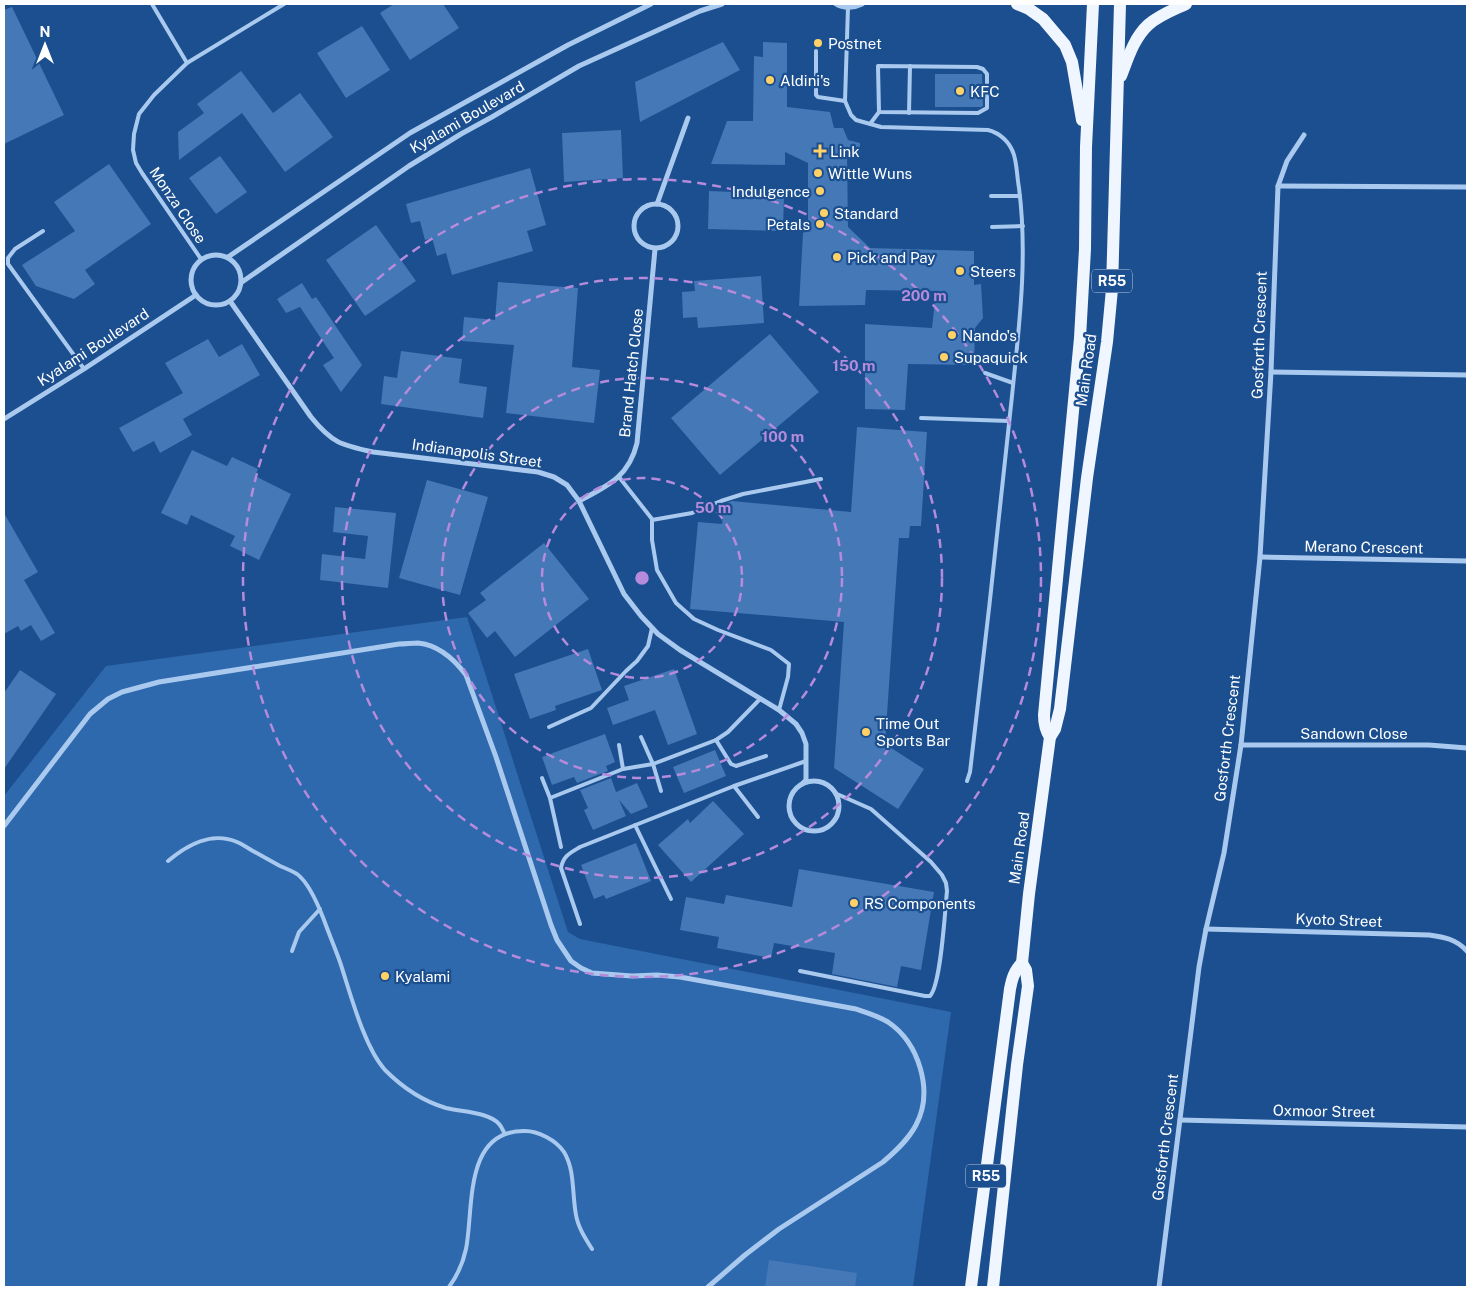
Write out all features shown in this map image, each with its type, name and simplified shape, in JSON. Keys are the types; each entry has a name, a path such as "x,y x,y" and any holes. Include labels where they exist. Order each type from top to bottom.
{"main road":[{"path":"1018,4 1043,19 1065,45 1074,70 1086,147"},
{"name":"Main Road","path":"1050,737 1044,724 1044,715 1080,338 1085,249 1086,147 1093,4"},
{"name":"Main Road","path":"993,1287 1017,1065 1028,986 1026,970 1022,963 1029,894 1050,737 1055,729 1060,709 1087,478 1107,342 1112,289 1120,4"},
{"path":"1118,83 1138,35 1149,24 1186,4"},
{"name":"Main Road","path":"971,1287 1010,989 1016,969 1022,963"}],"street":[{"name":"Kyalami Boulevard","path":"228,257 410,133 568,45 652,4"},
{"name":"Kyalami Boulevard","path":"242,282 409,166 461,134 579,66 700,10 722,4"},
{"path":"836,4 848,7 862,4"},
{"path":"657,204 688,118"},
{"name":"Gosforth Crescent","path":"1159,1287 1193,1008 1206,928 1224,853 1241,745 1260,558 1271,372 1278,186 1287,161 1304,135"},
{"path":"1278,186 1467,187"},
{"path":"657,204 670,209 675,214 679,227 674,240 669,245 656,249 642,244 635,233 634,226 638,213 644,208 657,204"},
{"name":"Brand Hatch Close","path":"579,501 619,477 634,456 637,443 656,249"},
{"path":"219,255 228,257 238,267 242,282 236,296 230,301 223,304 208,304 196,295 192,288 192,272 201,259 219,255"},
{"name":"Kyalami Boulevard","path":"4,419 196,295"},
{"name":"Indianapolis Street","path":"230,301 310,416 333,441 352,448 373,452 538,472 554,477 567,485 579,501 624,594 652,628 680,650 779,710 796,724 806,744 806,780 802,784"},
{"path":"1271,372 1467,375"},
{"name":"Merano Crescent","path":"1260,558 1467,561"},
{"path":"4,826 90,714 108,699 122,692 159,682 398,644 418,643 434,647 450,656 466,675 496,757 551,925 557,940 571,961 592,973 680,977 856,1009 889,1023 912,1047 919,1061 922,1076 922,1105 917,1124 898,1150 883,1162 779,1229 708,1287"},
{"name":"Sandown Close","path":"1241,745 1429,745 1467,748"},
{"path":"818,781 825,783 837,794 840,809 833,823 827,828 811,831 804,829 792,818 789,803 796,788 802,784 818,781"},
{"name":"Kyoto Street","path":"1206,928 1429,935 1452,939 1460,943 1467,951"},
{"name":"Oxmoor Street","path":"1180,1120 1467,1127"}],"lane":[{"path":"152,4 187,63"},
{"name":"Monza Close","path":"201,259 136,163 133,150 134,134 139,114 154,95 187,63 284,4"},
{"path":"848,7 845,101 851,115 856,120 881,127 988,130 996,132 1008,143 1014,156 1023,226 1022,296 970,772 967,781"},
{"path":"816,51 816,95 818,98 845,101"},
{"path":"870,124 879,112 878,66 977,67 983,69 987,74 987,108 978,113 879,112"},
{"path":"909,112 910,66"},
{"path":"991,196 1020,196"},
{"path":"992,227 1023,226"},
{"path":"43,231 11,253 8,258 8,264 84,369"},
{"path":"985,373 1013,383"},
{"path":"921,418 1009,421"},
{"path":"619,477 652,520 652,540 657,570 676,604 694,619 771,650 789,664 788,677 779,710"},
{"path":"652,520 692,513 743,494 821,479"},
{"path":"549,726 591,708 626,670 637,661 648,646 652,628"},
{"path":"550,798 623,769 653,764 716,740 728,732 760,699"},
{"path":"641,737 653,764 661,791"},
{"path":"716,740 731,764 736,766 766,756"},
{"path":"619,745 623,769"},
{"path":"580,924 561,868 562,860 569,854 580,847 734,786 806,762"},
{"path":"542,778 550,798 562,847"},
{"path":"734,786 758,817"},
{"path":"800,972 925,996 930,996 934,992 939,967 947,891 946,883 931,862 871,810 837,794"},
{"path":"635,825 671,899"},
{"path":"168,861 188,846 209,838 220,838 235,841 298,875 311,892 320,910 362,1028 383,1068 397,1082 411,1092 444,1108 492,1118 499,1123 505,1134"},
{"path":"292,951 299,932 320,910"},
{"path":"449,1287 461,1266 466,1248 471,1198 479,1161 487,1147 497,1138 517,1130 537,1133 556,1144 563,1151 572,1176 576,1216 580,1229 592,1249"}],"shaded area":[{"name":"Kyalami","path":"467,617 568,932 580,939 951,1012 913,1287 4,1287 4,796 106,666"}],"building":[{"path":"394,4 443,4 459,28 410,60 380,13"},
{"path":"12,7 64,115 4,144 4,10"},
{"path":"362,26 390,70 346,98 317,53"},
{"path":"723,42 740,70 640,122 635,82"},
{"path":"763,42 787,43 787,107 830,112 834,128 843,128 848,140 860,143 860,152 847,154 848,227 870,248 974,251 974,285 981,284 983,318 975,328 974,365 908,364 905,410 865,409 865,324 932,328 936,291 866,290 865,305 799,306 803,233 808,230 808,163 785,152 785,165 711,164 727,121 753,121 754,56 763,57"},
{"path":"241,71 273,113 300,93 333,137 285,172 242,113 179,160 178,132 204,113 197,104"},
{"name":"KFC","path":"935,74 982,74 983,106 935,107"},
{"path":"621,130 623,178 564,182 562,133"},
{"path":"220,156 247,192 216,214 189,178"},
{"path":"109,164 151,224 85,270 95,284 74,299 36,286 22,265 75,231 54,202"},
{"path":"530,168 546,225 527,231 533,251 452,275 446,253 437,256 432,238 425,240 420,221 411,223 406,204"},
{"path":"709,191 784,194 783,231 708,229"},
{"path":"376,225 416,281 365,316 326,260"},
{"path":"761,276 764,323 698,328 697,317 683,318 682,292 695,291 694,281"},
{"path":"498,282 578,288 572,367 600,370 594,423 506,413 514,345 462,341 464,317 495,320"},
{"path":"302,283 312,299 316,297 362,365 341,392 323,365 334,358 300,307 286,313 277,299"},
{"path":"770,334 819,392 720,475 671,418"},
{"path":"208,339 219,357 242,344 260,375 183,419 192,435 160,453 154,441 133,452 119,428 183,393 165,363"},
{"path":"401,351 462,359 459,383 487,387 483,418 381,404 384,376 397,378"},
{"path":"857,427 927,432 921,526 910,526 909,538 899,538 885,744 924,769 898,809 834,768 844,622 690,609 698,522 722,524 724,504 732,501 851,512"},
{"path":"192,450 227,466 232,457 258,469 255,476 291,494 259,560 230,546 235,536 191,515 187,525 161,513"},
{"path":"427,480 488,497 460,595 399,578"},
{"path":"335,507 396,513 388,588 320,580 322,554 365,559 368,536 333,532"},
{"path":"4,513 38,572 24,580 55,633 41,641 31,625 21,631 18,626 4,634"},
{"path":"544,543 589,599 515,657 495,631 487,638 468,613 486,600 480,593"},
{"path":"588,649 602,690 555,706 556,710 530,719 514,674"},
{"path":"674,669 697,734 668,745 655,710 613,725 607,708 629,700 624,686"},
{"path":"20,670 56,694 4,769 4,693"},
{"path":"605,734 615,762 606,766 608,771 577,783 574,777 552,785 542,757"},
{"path":"715,750 726,776 684,793 673,767"},
{"path":"611,778 616,792 637,783 648,807 631,814 619,800 626,816 593,830 584,810 588,808 580,790"},
{"path":"713,801 744,834 691,882 658,845 688,819 690,823"},
{"path":"636,843 651,881 606,899 604,895 594,899 581,865"},
{"path":"799,869 934,892 921,970 901,966 897,987 832,974 835,953 774,943 771,958 717,948 719,937 680,930 686,897 724,904 726,895 792,907"},
{"path":"769,1260 857,1273 855,1287 765,1287"}],"place":[{"name":"Postnet","path":"818,43"},
{"name":"Aldini's","path":"770,80"},
{"name":"KFC","path":"960,91"},
{"name":"Link","path":"820,151"},
{"name":"Wittle Wuns","path":"818,173"},
{"name":"Indulgence","path":"820,191"},
{"name":"Standard","path":"824,213"},
{"name":"Petals","path":"820,224"},
{"name":"Pick and Pay","path":"837,257"},
{"name":"Steers","path":"960,271"},
{"name":"Nando's","path":"952,335"},
{"name":"Supaquick","path":"944,357"},
{"name":"Time Out Sports Bar","path":"866,732"},
{"name":"RS Components","path":"854,903"},
{"name":"Kyalami","path":"385,976"}]}
